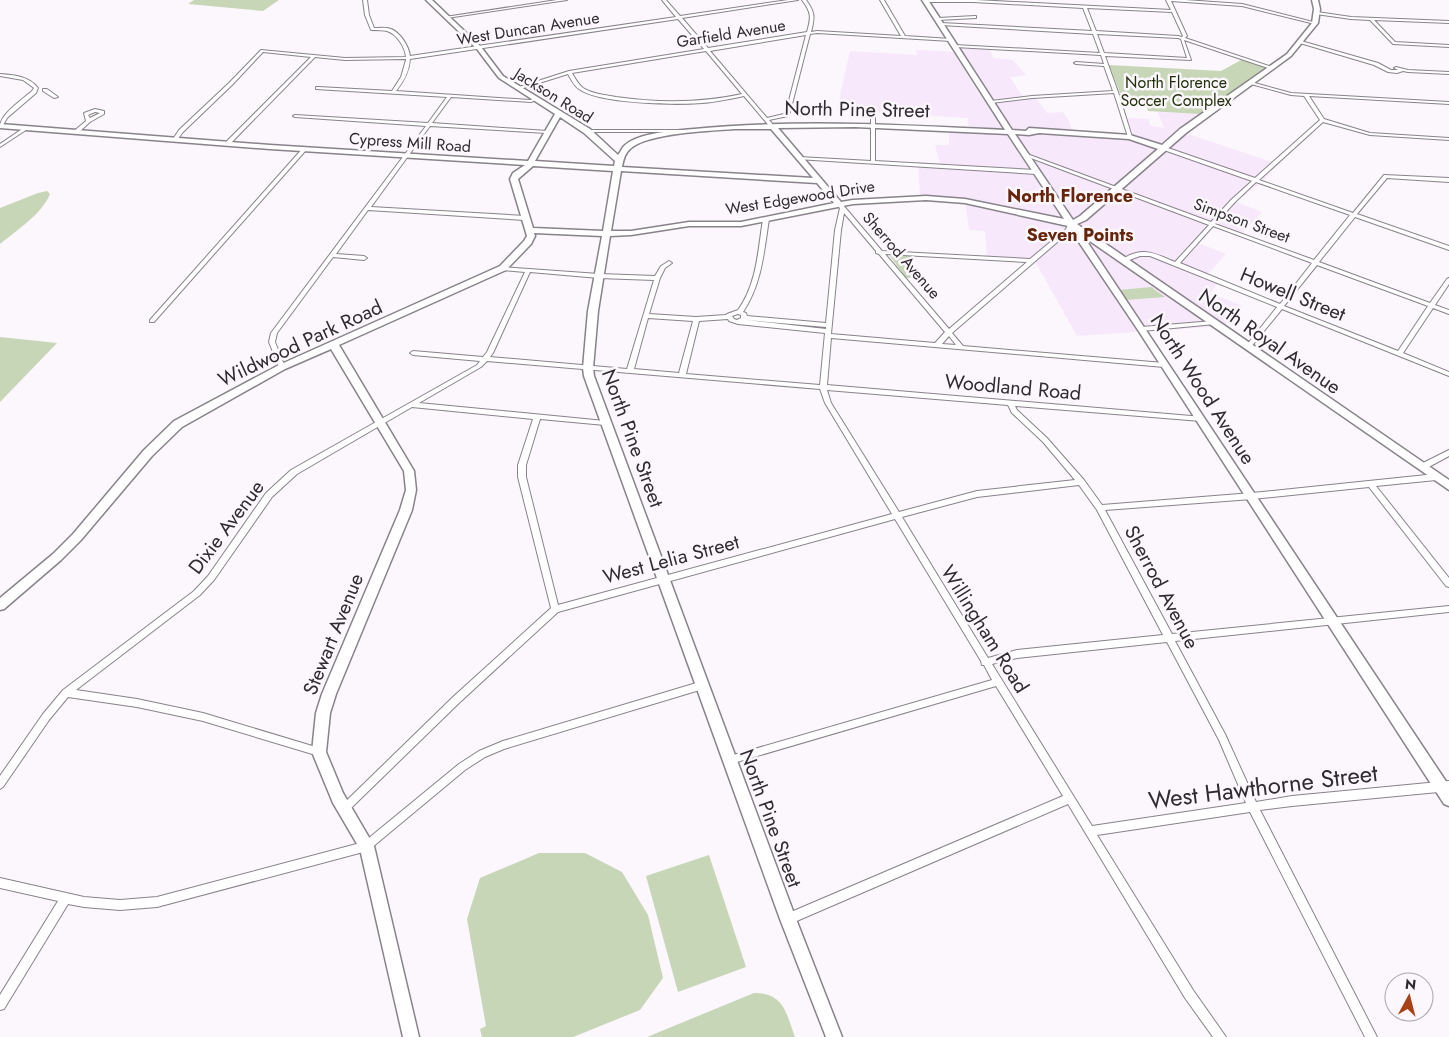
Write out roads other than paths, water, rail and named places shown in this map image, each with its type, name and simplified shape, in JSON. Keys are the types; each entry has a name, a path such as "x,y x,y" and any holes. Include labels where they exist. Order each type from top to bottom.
{"main road":[{"name":"Jackson Road","path":"428,0 479,48 501,77 587,130 619,165"},
{"path":"1071,224 1082,218 1184,131 1253,83 1289,55 1315,22 1317,13 1315,0"},
{"name":"North Wood Avenue","path":"925,1 1084,245 1142,329 1333,620 1445,786 1449,799"},
{"path":"531,230 525,218 514,179 516,175 531,163 559,114"},
{"path":"748,127 767,120"},
{"name":"Cypress Mill Road","path":"0,126 226,144 531,163 619,165 818,181"},
{"name":"North Pine Street","path":"834,1037 788,919 665,578 606,423 588,368 593,311 619,165 626,147 652,132 748,127 872,126 1036,132 1130,138 1163,148"},
{"name":"Sherrod Avenue","path":"773,127 841,206"},
{"name":"West Edgewood Drive","path":"531,230 606,234 689,224 741,224 883,200 945,200 990,206 1071,224"},
{"name":"North Royal Avenue","path":"1071,224 1449,486"},
{"name":"Wildwood Park Road","path":"0,606 57,558 78,537 148,453 178,424 282,367 503,268 528,242 531,230"},
{"path":"1084,245 1087,242 1098,243"},
{"name":"Stewart Avenue","path":"334,344 409,471 411,490 406,510 328,694 323,713 319,752 326,772 344,809 367,846 411,1037"}],"street":[{"path":"365,0 367,15 372,29 393,32 406,48 408,58 406,75 393,93"},
{"path":"447,17 565,0"},
{"name":"Sherrod Avenue","path":"664,0 773,127"},
{"name":"West Duncan Avenue","path":"175,139 186,132 247,75 262,50 289,52 313,57 369,60 408,58 796,0"},
{"path":"767,120 786,115 788,112 813,12 804,0"},
{"path":"882,0 903,36"},
{"path":"1051,0 1052,5"},
{"path":"1111,0 1114,8"},
{"path":"1183,38 1185,36 1168,0 1242,5 1315,22"},
{"path":"1239,0 1242,5"},
{"path":"925,1 1173,11"},
{"path":"973,2 974,7"},
{"path":"1085,7 1103,54 1130,138"},
{"path":"1317,13 1449,22"},
{"path":"939,22 974,15 976,26"},
{"path":"1370,18 1394,42 1449,46"},
{"path":"939,22 976,26 1183,38 1273,68"},
{"name":"Garfield Avenue","path":"518,88 569,72 808,33 837,32 903,36 953,43 1190,59 1182,40 1183,38"},
{"path":"1301,42 1401,70 1449,73"},
{"path":"226,144 313,57"},
{"path":"1076,63 1106,65"},
{"path":"569,72 573,80 589,94 608,97 698,103 744,95"},
{"path":"0,75 32,82 36,88 34,92 5,117 0,126"},
{"path":"1253,83 1285,93 1449,103"},
{"path":"318,88 536,99"},
{"path":"45,90 56,97"},
{"path":"991,102 1032,97 1116,92"},
{"path":"1306,95 1322,120 1370,134 1449,139"},
{"path":"282,367 272,342 274,333 450,96"},
{"path":"873,108 873,162"},
{"path":"295,116 548,132"},
{"path":"1176,264 1255,180 1322,120"},
{"path":"76,132 88,121"},
{"path":"0,146 27,128"},
{"path":"587,130 652,132"},
{"path":"1163,148 1449,248"},
{"path":"152,321 305,149"},
{"name":"Simpson Street","path":"1025,155 1449,312"},
{"path":"799,158 1036,172"},
{"path":"1248,347 1386,176 1449,180"},
{"name":"Sherrod Avenue","path":"841,206 878,252 961,347"},
{"name":"Willingham Road","path":"841,206 823,388 828,403 1189,994 1220,1037"},
{"path":"368,208 525,218"},
{"path":"645,316 696,319 728,317 732,313 740,312 748,302 753,290 766,219"},
{"path":"936,345 1068,230 1071,224"},
{"path":"878,252 1032,260"},
{"name":"Howell Street","path":"1124,260 1144,253 1176,264 1449,374"},
{"path":"332,255 364,258"},
{"path":"630,372 657,278 663,267 669,263"},
{"path":"503,268 599,276 657,278"},
{"name":"Dixie Avenue","path":"0,784 46,717 66,693 197,593 211,578 269,495 280,483 294,472 474,370 486,359 528,271"},
{"path":"1399,354 1449,280"},
{"path":"740,312 743,320"},
{"path":"728,317 733,321 743,320 787,324 936,345 1164,365"},
{"path":"682,376 696,319"},
{"path":"1142,329 1213,323"},
{"name":"Woodland Road","path":"412,353 1201,419"},
{"name":"Sherrod Avenue","path":"1011,403 1014,411 1045,440 1081,482 1100,508 1222,737 1253,807 1371,1037"},
{"path":"413,405 606,423"},
{"path":"537,417 522,465 522,478 555,609"},
{"path":"1422,467 1449,452"},
{"path":"1100,508 1252,496 1436,477"},
{"name":"West Lelia Street","path":"344,809 456,700 555,609 977,494 1081,482"},
{"path":"1370,483 1449,584"},
{"path":"985,662 1017,654 1449,609"},
{"path":"730,760 997,682"},
{"path":"0,882 84,902 120,905 157,902 367,846 462,767 482,754 503,745 703,685"},
{"path":"66,693 137,703 203,717 319,752"},
{"name":"West Hawthorne Street","path":"1091,831 1253,807 1445,786"},
{"path":"788,919 1070,798"},
{"path":"0,1005 66,898"}],"district":[{"name":"North Florence","path":"1070,196"},
{"name":"Seven Points","path":"1080,235"}],"park label":[{"name":"North Florence Soccer Complex","path":"1176,91"}]}
